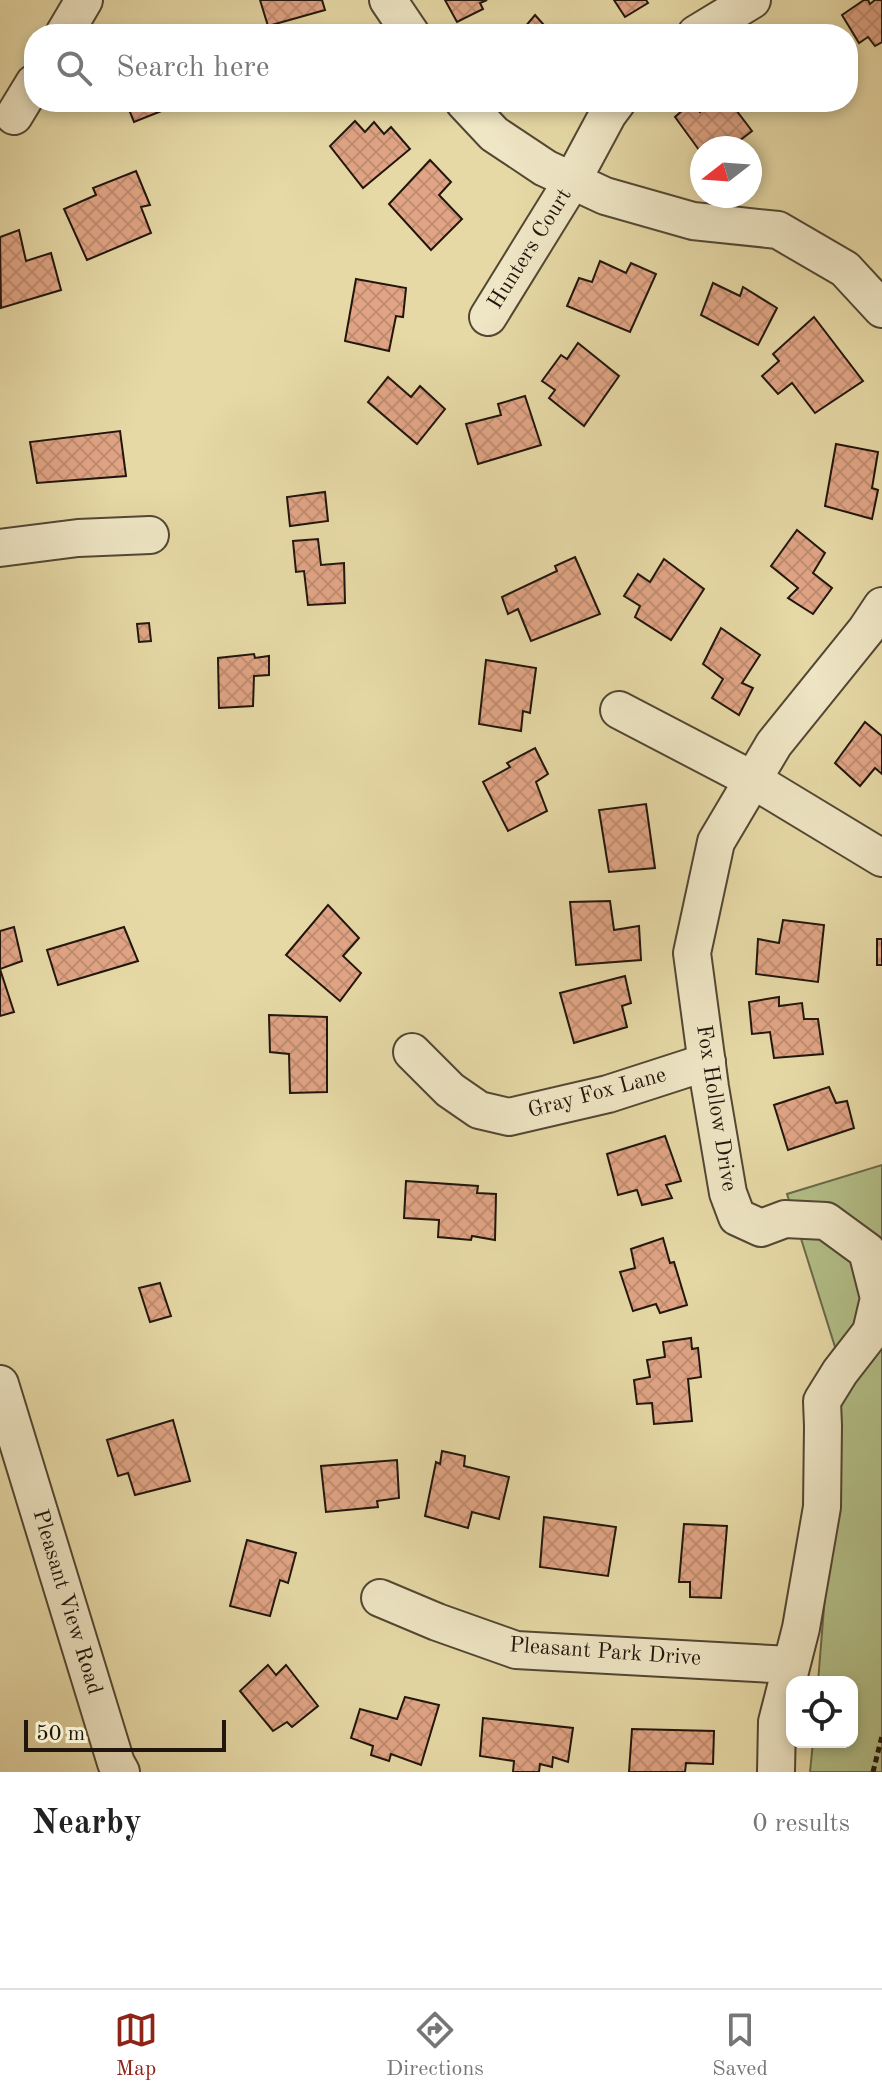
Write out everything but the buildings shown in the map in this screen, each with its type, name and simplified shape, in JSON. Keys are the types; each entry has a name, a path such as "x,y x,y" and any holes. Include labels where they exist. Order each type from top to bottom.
{"street":[{"path":"70,24 84,0"},
{"path":"388,0 404,24"},
{"path":"712,24 752,0"},
{"path":"14,116 24,100"},
{"path":"473,112 494,134 545,168 605,196 693,221 778,230 845,269 882,309"},
{"name":"Hunters Court","path":"488,317 572,181 610,112"},
{"path":"0,548 78,538 150,535"},
{"name":"Fox Hollow Drive","path":"776,1772 777,1722 801,1628 822,1507 822,1401 871,1332 879,1298 867,1251 826,1221 785,1219 761,1228 737,1217 728,1193 692,953 716,842 774,744 882,606"},
{"path":"619,710 753,780 882,858"},
{"name":"Gray Fox Lane","path":"412,1052 450,1090 479,1110 509,1117 608,1094 707,1062"},
{"name":"Pleasant View Road","path":"0,1384 121,1772"},
{"name":"Pleasant Park Drive","path":"380,1598 516,1650 791,1665"}],"path":[{"path":"873,1772 882,1736"}],"green space":[{"path":"882,1165 882,1772 810,1772 812,1748 858,1748 858,1676 818,1676 836,1459 832,1407 846,1382 787,1194"}]}
